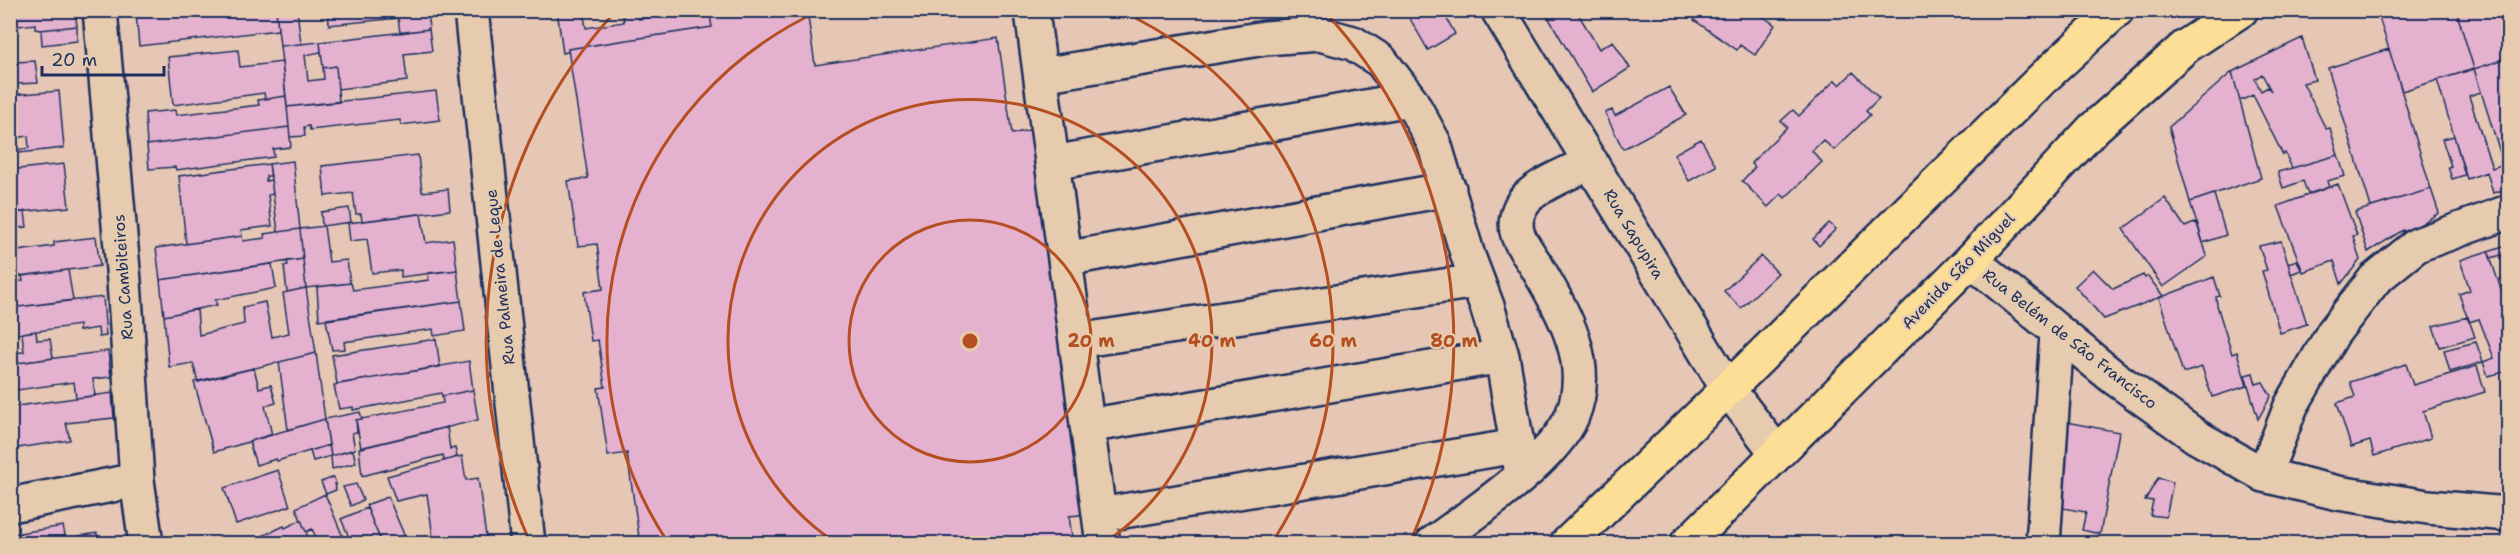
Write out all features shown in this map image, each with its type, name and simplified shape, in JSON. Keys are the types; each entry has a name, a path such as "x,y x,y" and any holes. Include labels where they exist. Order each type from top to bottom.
{"main road":[{"path":"1567,543 1728,389 2043,78 2117,10"},
{"name":"Avenida São Miguel","path":"1686,543 1971,260 2093,129 2185,47 2241,10"}],"street":[{"name":"Rua Cambiteiros","path":"100,10 124,281 137,480 146,543"},
{"name":"Rua Palmeira de Leque","path":"471,10 528,543"},
{"name":"Rua Sapupira","path":"1498,10 1728,389 1777,453"},
{"path":"1032,12 1101,529 1519,460 1556,445 1572,416 1581,386 1577,348 1562,312 1518,235 1516,217 1525,200 1540,188 1591,162"},
{"path":"1041,75 1265,38 1320,34 1353,43 1381,61 1410,99 1434,143 1502,357 1519,460 1486,504 1432,543"},
{"path":"1053,163 1410,99"},
{"path":"1065,259 1449,189"},
{"path":"2264,475 2291,406 2333,333 2375,279 2417,245 2508,212"},
{"name":"Rua Belém de São Francisco","path":"1971,260 2057,334 2112,376 2197,436 2264,475 2350,495 2428,507 2508,514"},
{"path":"1076,341 1477,281"},
{"path":"2043,543 2057,334"},
{"path":"1088,426 1502,357"},
{"path":"10,505 137,480"}],"building":[{"path":"10,10 75,10 77,26 41,30 35,29 35,24 10,27"},
{"path":"165,10 165,16 215,10 276,10 278,30 139,46 136,13"},
{"path":"276,10 297,10 301,44 280,46"},
{"path":"328,10 397,10 398,18 329,25"},
{"path":"397,10 427,10 429,29 400,33"},
{"path":"557,10 583,10 586,28 624,22 622,10 638,10 639,19 672,14 672,10 709,10 712,27 568,49 568,52 563,53"},
{"path":"709,10 807,10 815,65 998,38 1012,134 1033,129 1090,514 1069,516 1073,544 640,544 627,453 608,456 598,388 605,387 598,340 591,341 584,292 603,289 597,244 578,246 568,181 588,178 568,49 712,27"},
{"path":"1405,10 1442,10 1455,34 1428,50"},
{"path":"1544,10 1576,10 1599,49 1613,41 1630,68 1592,92"},
{"path":"1701,10 1764,10 1761,15 1775,25 1755,55 1740,45 1737,50 1694,20"},
{"path":"2456,10 2508,10 2508,58 2474,69"},
{"path":"2456,10 2474,69 2402,91 2377,11"},
{"path":"77,26 77,41 42,45 41,30"},
{"path":"429,29 432,51 404,54 407,81 338,89 336,66 323,68 320,42"},
{"path":"2302,38 2315,80 2303,83 2326,129 2330,128 2338,155 2292,168 2285,153 2283,155 2253,95 2240,101 2232,72","holes":["2262,74 2271,91 2268,87 2261,91 2255,79"]},
{"path":"320,42 321,52 305,55 308,81 324,79 323,68 336,66 339,102 287,107 280,46"},
{"path":"2389,49 2431,189 2371,207 2328,68"},
{"path":"238,50 240,67 282,62 286,96 265,99 264,93 173,105 168,57"},
{"path":"2508,58 2508,178 2474,69"},
{"path":"35,61 38,83 17,84 15,62"},
{"path":"15,62 17,84 10,85 10,63"},
{"path":"2474,69 2481,92 2469,96 2492,168 2504,164 2508,178 2508,189 2493,193 2487,172 2467,179 2437,80"},
{"path":"1853,72 1879,98 1866,111 1870,115 1834,150 1823,140 1812,151 1822,162 1785,198 1781,194 1768,207 1742,181 1755,167 1751,163 1787,127 1781,121 1793,110 1799,116 1835,80 1840,85"},
{"path":"2232,72 2261,178 2190,202 2169,127"},
{"path":"1669,87 1686,115 1623,149 1605,113 1612,110 1615,116"},
{"path":"59,91 64,148 10,154 10,95","holes":["28,136 29,148 17,150 15,138"]},
{"path":"436,91 440,120 401,125 400,120 310,130 309,126 304,127 305,136 290,137 287,107"},
{"path":"286,96 289,127 147,145 145,113 175,110 176,115 259,105 258,100"},
{"path":"289,127 291,147 273,149 274,157 176,170 175,167 149,169 147,145"},
{"path":"2454,136 2465,175 2452,179 2448,167 2451,166 2442,139"},
{"path":"1701,139 1716,166 1689,181 1674,154"},
{"path":"418,155 422,192 448,189 450,210 362,221 361,214 356,214 353,193 325,196 322,166"},
{"path":"2338,155 2345,176 2327,181 2329,187 2308,194 2303,181 2283,188 2278,172"},
{"path":"293,161 300,229 278,232 269,164"},
{"path":"64,164 69,207 10,213 10,170"},
{"path":"269,164 271,176 266,176 266,181 271,180 273,194 268,195 272,226 241,230 242,236 186,244 179,176"},
{"path":"2338,184 2357,235 2353,236 2360,260 2341,284 2334,261 2303,272 2278,206"},
{"path":"2431,189 2439,213 2405,234 2403,230 2368,252 2355,212"},
{"path":"2214,194 2226,235 2203,243 2190,202"},
{"path":"2165,198 2185,227 2197,222 2207,256 2163,287 2123,229"},
{"path":"349,208 351,222 322,226 321,212"},
{"path":"25,212 27,227 10,229 10,213"},
{"path":"421,214 426,243 453,239 457,270 401,277 401,270 372,273 367,239 350,241 348,223"},
{"path":"1829,223 1836,229 1819,246 1813,239"},
{"path":"324,226 329,262 347,260 350,283 306,288 300,229"},
{"path":"300,229 303,259 160,280 156,248 242,236 243,241 265,238 264,234"},
{"path":"96,237 100,266 10,277 10,252 54,246 54,242"},
{"path":"2281,241 2307,324 2280,333 2262,271 2267,270 2259,246"},
{"path":"2506,245 2508,253 2491,258 2488,251"},
{"path":"2488,251 2508,310 2508,371 2488,376 2483,362 2494,358 2479,319 2469,322 2459,294 2470,290 2460,260"},
{"path":"1761,256 1778,273 1741,308 1724,291"},
{"path":"303,259 306,288 287,292 284,266 288,265 287,261"},
{"path":"2297,260 2301,270 2291,274 2288,263"},
{"path":"272,264 276,288 215,300 217,305 164,316 160,280"},
{"path":"2093,269 2113,289 2143,275 2145,278 2148,276 2163,296 2104,319 2075,286"},
{"path":"68,270 73,300 10,308 10,283 23,281 22,276"},
{"path":"457,270 461,301 319,320 317,287 351,283 353,290 429,280 428,273"},
{"path":"2508,271 2508,309 2498,280 2505,277 2503,272"},
{"path":"2214,277 2220,296 2216,297 2217,305 2232,354 2237,352 2247,386 2212,397 2202,367 2183,373 2159,298"},
{"path":"306,288 316,353 198,382 193,363 169,367 164,316 197,309 199,335 244,324 243,307 265,302 272,337 289,333 283,293"},
{"path":"103,297 106,336 99,337 98,328 79,331 79,325 10,335 10,308"},
{"path":"461,301 465,331 434,336 433,329 344,342 345,349 332,350 326,320"},
{"path":"2468,317 2475,337 2440,347 2433,326"},
{"path":"36,331 37,340 50,339 53,358 10,364 10,353 24,352 22,333"},
{"path":"436,339 440,367 337,384 332,355"},
{"path":"2476,342 2483,362 2450,372 2444,350"},
{"path":"108,351 111,377 93,379 95,396 76,398 74,382 10,391 10,364"},
{"path":"316,353 325,419 288,430 279,362"},
{"path":"469,361 473,390 442,396 441,393 353,410 353,407 339,409 334,385"},
{"path":"2406,364 2413,385 2477,366 2485,392 2423,411 2431,438 2374,456 2370,441 2351,447 2337,403 2355,397 2350,382"},
{"path":"254,368 259,388 271,385 276,403 265,406 272,435 214,452 194,382"},
{"path":"2253,373 2256,384 2263,382 2271,396 2258,419 2245,375"},
{"path":"473,390 478,420 361,448 356,420 443,403 442,396"},
{"path":"112,393 114,418 66,423 70,440 12,449 15,471 10,471 10,407"},
{"path":"360,412 362,419 356,420 357,432 352,433 355,449 331,456 325,419"},
{"path":"325,419 329,445 256,465 249,441"},
{"path":"2066,422 2119,432 2100,534 2082,530 2086,512 2051,506"},
{"path":"447,427 450,449 455,448 457,457 444,461 443,455 362,476 359,448"},
{"path":"329,445 331,456 313,461 310,451"},
{"path":"353,450 356,463 332,469 331,456"},
{"path":"462,456 466,480 478,478 487,544 434,544 427,494 396,501 387,476"},
{"path":"278,470 290,506 236,524 224,488"},
{"path":"334,477 336,490 326,494 321,482"},
{"path":"2158,478 2173,482 2166,517 2150,515 2153,501 2145,500"},
{"path":"356,484 363,500 351,506 343,487"},
{"path":"325,494 346,544 319,544 312,529 306,532 296,508"},
{"path":"388,497 408,544 382,544 366,505"},
{"path":"367,508 382,544 352,544 341,519"},
{"path":"301,520 311,544 245,544 284,526 285,528"},
{"path":"63,526 67,544 21,544 20,533"},
{"path":"20,533 21,544 10,544 10,535"},
{"path":"97,533 99,544 67,544 66,538"},
{"path":"1860,537 1868,537 1868,541 1917,544 1838,544 1838,539 1860,540"}]}
